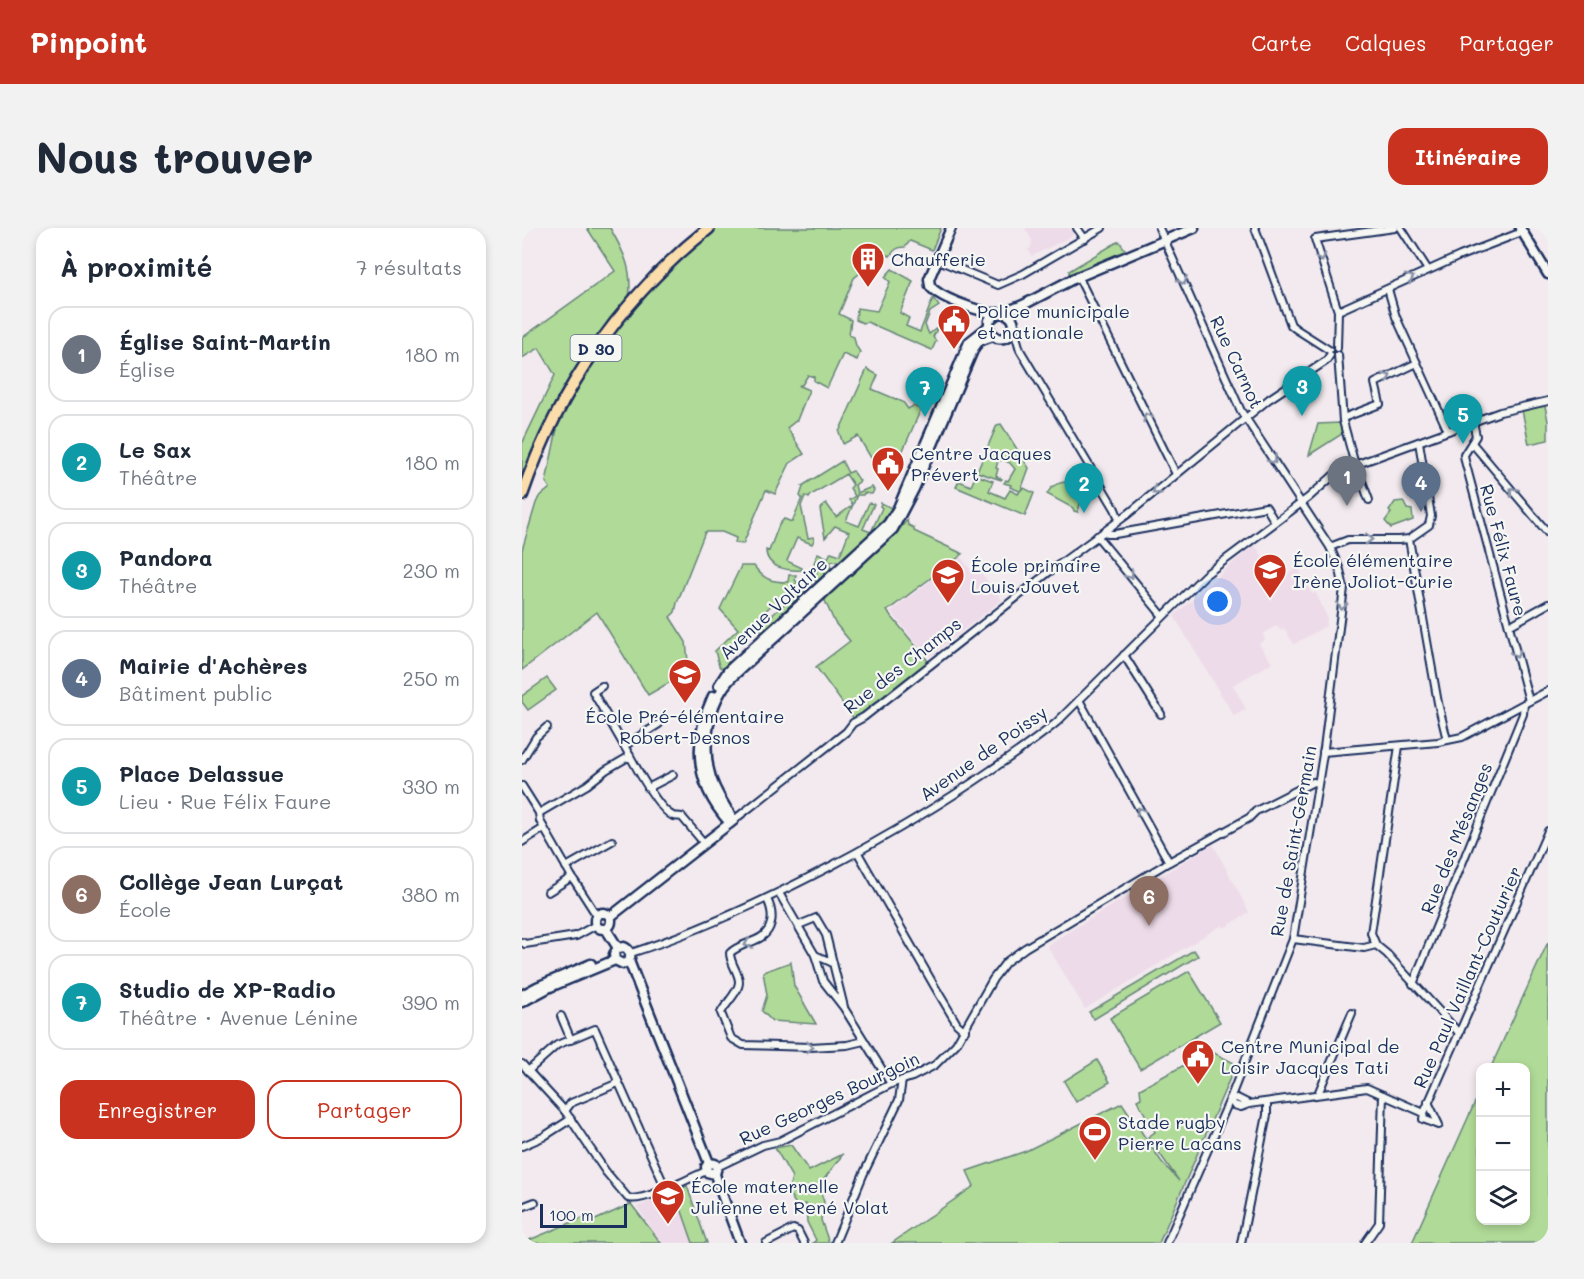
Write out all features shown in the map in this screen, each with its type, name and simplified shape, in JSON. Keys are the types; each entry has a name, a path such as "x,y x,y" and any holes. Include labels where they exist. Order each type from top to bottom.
{"main road":[{"name":"D 30","path":"522,495 552,423 576,378 608,331 660,271 709,228"}],"street":[{"path":"951,228 929,279 931,288 977,309 1010,316 1020,350"},
{"path":"1077,228 1085,239"},
{"path":"938,260 998,285 1023,274 1102,228"},
{"name":"Rue Carnot","path":"1159,228 1246,417 1302,502"},
{"path":"859,556 888,524 897,508 969,344 988,325 992,317 1023,305 1078,276 1194,228"},
{"path":"1255,228 1292,325 1330,353 1332,347 1338,351"},
{"path":"1369,500 1355,465 1342,418 1338,311 1315,239 1395,228"},
{"path":"1401,228 1428,270"},
{"path":"1338,311 1521,230 1548,274"},
{"path":"1078,276 1176,474"},
{"path":"1388,289 1396,317 1448,431"},
{"path":"859,556 893,528 903,512 978,341 1009,336 1023,305"},
{"path":"977,309 987,318 988,325 998,338 1012,342 1020,350 1119,519"},
{"name":"Rue des Champs","path":"732,821 846,732 853,723 864,717 1104,531 1246,417 1326,361 1330,353"},
{"path":"1342,418 1380,404 1374,383 1417,363"},
{"name":"Avenue de Poissy","path":"630,957 767,899 858,853 959,793 1036,739 1079,700 1162,615 1205,575 1334,475 1355,465 1517,407 1548,401"},
{"name":"Rue Félix Faure","path":"1473,423 1476,432 1464,455 1465,461 1527,702"},
{"path":"1330,547 1348,540 1408,539 1431,521 1419,442"},
{"path":"1472,443 1548,533"},
{"name":"Rue de Saint-Germain","path":"1167,1243 1230,1099 1293,939 1323,752 1344,588 1340,570 1330,547 1302,502"},
{"path":"1104,531 1108,534 1115,534 1266,507 1275,522"},
{"path":"1097,536 1162,615"},
{"path":"1408,539 1447,740"},
{"name":"Avenue Voltaire","path":"732,821 721,814 706,789 701,767 699,736 713,696 728,671 859,556"},
{"path":"1509,626 1548,604"},
{"path":"1124,655 1161,714"},
{"path":"602,686 593,692 648,788 666,811 671,815 682,817 704,843"},
{"path":"1323,752 1399,746 1462,737 1548,691"},
{"path":"1079,700 1169,862"},
{"name":"Rue des Mésanges","path":"1413,984 1527,702"},
{"path":"624,746 659,724"},
{"path":"522,760 536,737 548,728"},
{"path":"1399,746 1371,933 1376,945 1460,1033"},
{"path":"539,813 630,756"},
{"path":"648,788 673,775"},
{"name":"Rue Georges Bourgoin","path":"571,1119 622,1194 630,1199 666,1189 763,1145 780,1141 891,1084 935,1065 950,1053 965,1031 993,979 1006,962 1025,948 1169,862 1249,818 1256,811 1313,782 1318,783"},
{"path":"522,786 539,813 544,828 572,877 602,918 601,929 606,929 616,955 623,964 630,957"},
{"path":"522,942 525,944 576,936 622,907 732,821"},
{"path":"522,842 544,828"},
{"name":"Rue Paul Vaillant-Couturier","path":"1424,1113 1548,831"},
{"path":"566,867 612,841"},
{"path":"858,853 940,996 957,1024 965,1031"},
{"path":"548,891 572,877"},
{"path":"779,893 815,955 823,981 844,1008 891,1084"},
{"path":"767,899 773,917 769,931 764,937 734,949 730,953 730,960 739,980 738,986 722,1013 731,1038 743,1045 810,1047 847,1045 864,1041"},
{"path":"799,925 816,918 826,935 844,1008"},
{"path":"1293,939 1364,948 1376,945"},
{"path":"522,1002 616,955 624,947 630,957 740,1243"},
{"path":"522,995 573,971 616,955"},
{"path":"815,955 832,963"},
{"path":"1318,1094 1352,1013"},
{"path":"561,1016 571,1040"},
{"path":"528,1071 557,1045 595,1029 652,1163 666,1189"},
{"path":"522,1064 571,1119 543,1137 522,1146"},
{"path":"835,1243 863,1175 899,1100 902,1080"},
{"path":"565,1111 571,1103 618,1083"},
{"path":"1230,1099 1237,1098 1249,1104 1367,1088 1424,1113 1423,1119 1439,1125 1428,1102"},
{"path":"1365,1243 1379,1223 1383,1095"},
{"path":"1241,1243 1267,1115 1267,1102"},
{"path":"522,1207 536,1202"},
{"path":"766,1243 793,1229 798,1231 804,1243"}],"shaded area":[{"path":"1025,228 1070,228 1074,235 1032,256 1028,250 1032,240"},
{"path":"1254,544 1279,580 1298,567 1312,594 1316,593 1327,617 1326,626 1294,644 1284,628 1281,630 1277,625 1263,634 1265,640 1259,644 1272,663 1233,685 1246,709 1234,716 1174,616"},
{"name":"École primaire Louis Jouvet","path":"961,557 974,574 979,570 1002,600 930,656 925,655 891,611"},
{"path":"1213,844 1249,912 1225,928 1222,925 1085,1009 1047,945"},
{"name":"École maternelle Julienne et René Volat","path":"675,1191 693,1243 662,1243 637,1207"}],"green space":[{"path":"587,228 610,228 626,262 630,279 629,298 711,228 941,228 932,250 910,241 905,247 896,249 890,256 884,254 854,278 839,314 851,320 849,335 854,337 860,352 857,360 843,354 827,388 808,375 799,386 809,390 797,420 787,428 804,454 790,463 775,494 766,490 743,544 735,543 736,538 722,532 705,532 675,612 670,617 686,642 689,671 648,695 597,612 522,670 522,550 536,503 539,497 550,488 546,482 562,405 522,495 522,444 555,375 539,348 522,358 522,338 615,271"},
{"path":"1119,241 1126,251 1069,274 1069,271"},
{"path":"892,269 913,281 900,313 909,318 906,326 920,332 933,298 939,306 930,312 925,325 929,334 938,327 933,337 936,341 932,350 867,322 856,320 857,308 877,311 890,282 885,277"},
{"path":"867,369 878,375 872,389 903,402 908,409 913,406 921,409 890,480 886,483 858,436 843,444 839,432"},
{"path":"1545,406 1548,440 1529,444 1522,410"},
{"path":"1340,423 1342,434 1309,455 1318,424"},
{"path":"1001,424 1029,468 1021,490 1024,488 1034,493 1025,516 956,487 959,481 971,486 976,475 993,481 989,491 1005,498 1010,490 1018,494 1020,491 1004,483 1008,481 1015,469 1010,463 1003,460 998,461 996,476 1001,480 977,472 997,425"},
{"path":"842,461 848,473 853,471 860,481 855,485 857,493 872,487 874,490 872,494 857,495 853,505 849,500 855,496 850,488 853,485 846,474 809,498 805,496 801,506 808,538 813,537 814,540 812,544 797,538 787,561 802,570 784,569 774,565 767,556 766,550 769,551 779,525 784,519 792,522 802,498 800,496 802,486"},
{"path":"1090,477 1100,490 1094,487 1093,490 1083,492 1078,512 1047,494 1051,488 1061,483"},
{"path":"1403,501 1407,509 1412,510 1413,520 1391,528 1385,521 1391,513 1389,511 1395,502"},
{"path":"826,503 836,517 853,505 846,521 859,526 869,503 874,504 863,529 871,532 882,508 881,503 894,509 886,520 840,562 831,561 830,570 816,582 814,578 819,566 814,563 818,553 828,558 831,552 840,555 849,532 835,526 825,538 820,509"},
{"path":"907,520 908,525 914,528 914,531 963,554 887,611 928,661 854,719 816,667 850,641 835,623 825,601 894,536"},
{"path":"741,566 754,566 765,577 777,581 788,582 789,575 796,575 795,580 805,591 763,632 759,627 800,590 795,584 752,623 753,625 721,654 730,664 722,669 715,651 738,629 720,609"},
{"path":"547,678 556,690 528,710 522,702 522,696"},
{"path":"1548,942 1548,1243 1412,1243 1476,1100 1476,1225 1530,1225 1530,1063 1493,1063"},
{"path":"1194,950 1198,956 1094,1019 1089,1012"},
{"path":"791,962 794,986 816,1024 772,1021 762,1011 767,995 763,972"},
{"path":"1189,971 1220,1022 1140,1069 1110,1018"},
{"path":"1210,1051 1236,1064 1159,1243 892,1243 974,1186 967,1171 1026,1151 1122,1103 1161,1161 1179,1181 1148,1137 1155,1132 1137,1100 1141,1098 1140,1089"},
{"path":"1097,1060 1110,1082 1076,1102 1064,1081"},
{"path":"791,1145 809,1171 843,1154 819,1186 824,1202 821,1220 829,1243 813,1243 816,1240 807,1222 806,1204 796,1205 788,1192 792,1177 775,1148"},
{"path":"687,1186 707,1243 693,1243 675,1191"},
{"path":"631,1204 661,1243 522,1243 587,1216 593,1221"}],"place":[{"name":"Chaufferie","path":"868,288"},
{"name":"Police municipale et nationale","path":"954,350"},
{"name":"Pandora","path":"1302,416"},
{"name":"Studio de XP-Radio","path":"925,417"},
{"name":"Place Delassue","path":"1463,444"},
{"name":"Centre Jacques Prévert","path":"888,492"},
{"name":"Église Saint-Martin","path":"1347,506"},
{"name":"Mairie d'Achères","path":"1421,512"},
{"name":"Le Sax","path":"1084,513"},
{"name":"École élémentaire Irène Joliot-Curie","path":"1270,599"},
{"name":"École primaire Louis Jouvet","path":"948,604"},
{"name":"École Pré-élémentaire Robert-Desnos","path":"685,704"},
{"name":"Collège Jean Lurçat","path":"1149,926"},
{"name":"Centre Municipal de Loisir Jacques Tati","path":"1198,1085"},
{"name":"Stade rugby Pierre Lacans","path":"1095,1161"},
{"name":"École maternelle Julienne et René Volat","path":"668,1225"}]}
